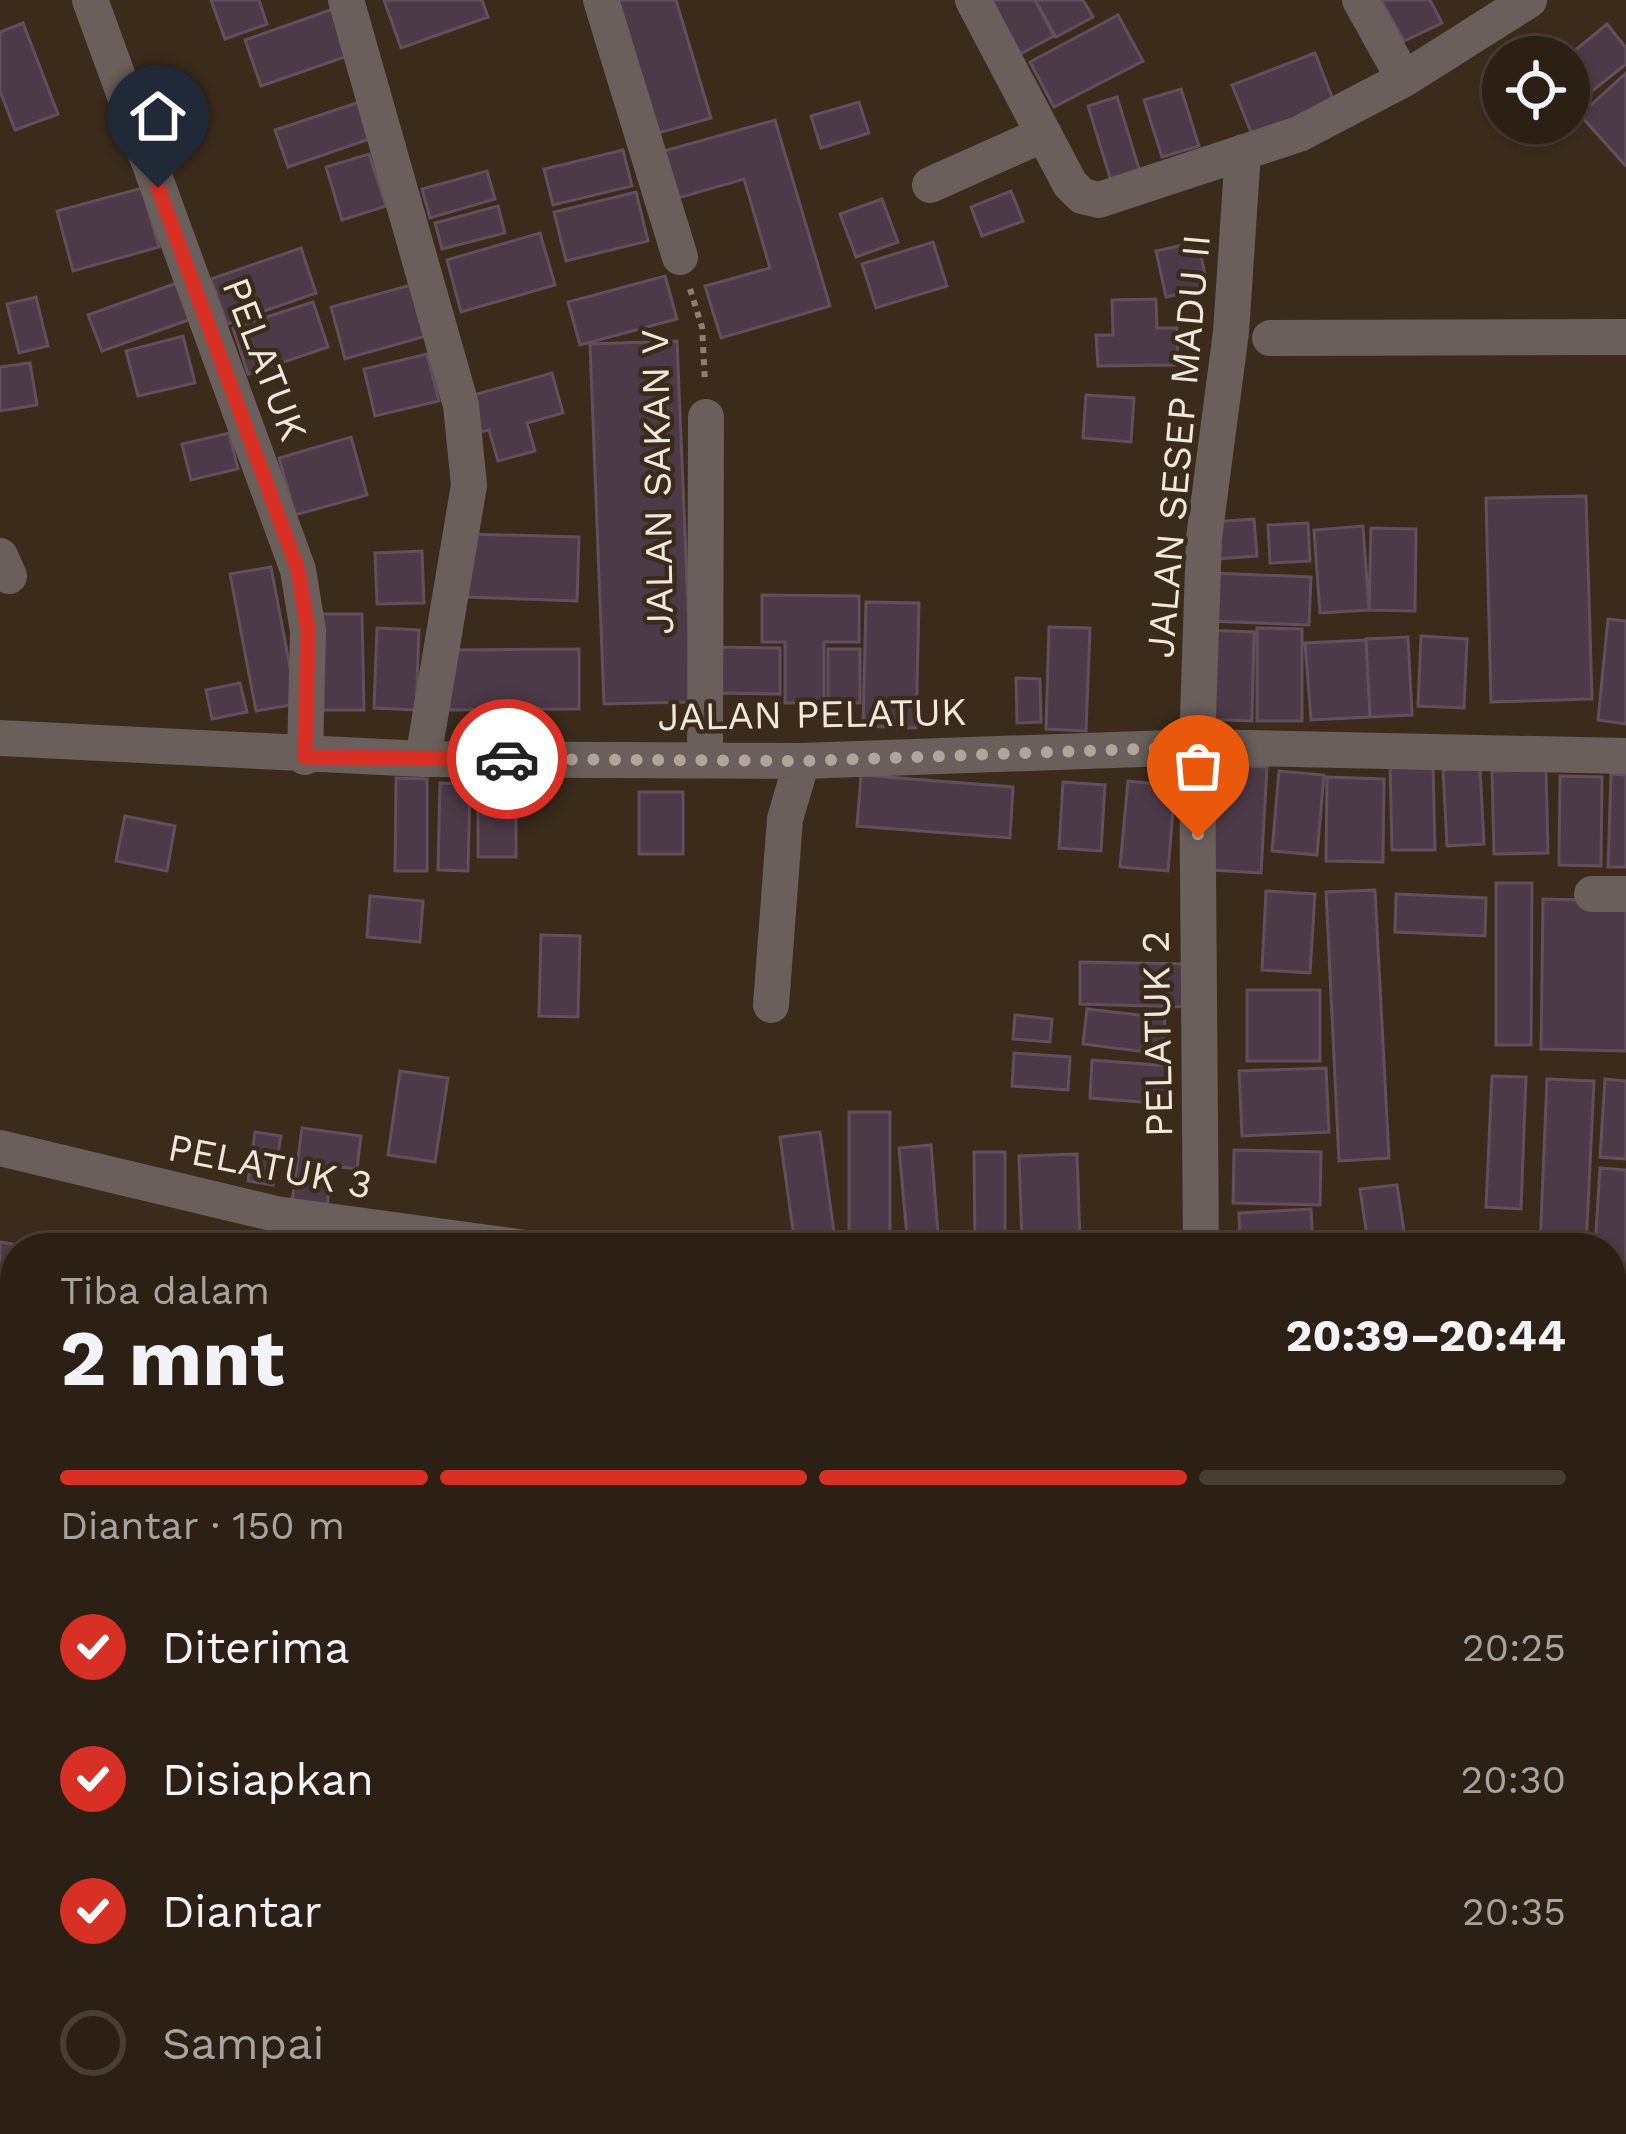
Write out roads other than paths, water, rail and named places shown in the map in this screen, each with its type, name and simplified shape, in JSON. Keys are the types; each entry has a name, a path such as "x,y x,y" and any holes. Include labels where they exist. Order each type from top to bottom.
{"street":[{"name":"PELATUK","path":"90,0 298,570 308,631 305,757"},
{"path":"346,0 423,260 463,421 469,485 423,759"},
{"path":"601,0 680,257"},
{"path":"973,0 1070,184 1091,200 1314,127 1404,79 1529,0"},
{"path":"1360,0 1404,79"},
{"path":"930,185 1044,134"},
{"name":"JALAN SESEP MADU II","path":"1197,747 1204,538 1231,332 1243,152"},
{"path":"1270,338 1626,337"},
{"name":"JALAN SAKAN V","path":"705,760 706,417"},
{"name":"JALAN PELATUK","path":"0,737 305,757 423,759 802,761 1197,747 1626,756"},
{"name":"PELATUK 2","path":"1197,747 1202,1233"},
{"path":"770,1006 784,819 802,761"},
{"name":"PELATUK 3","path":"0,1148 276,1214 416,1233"}]}
